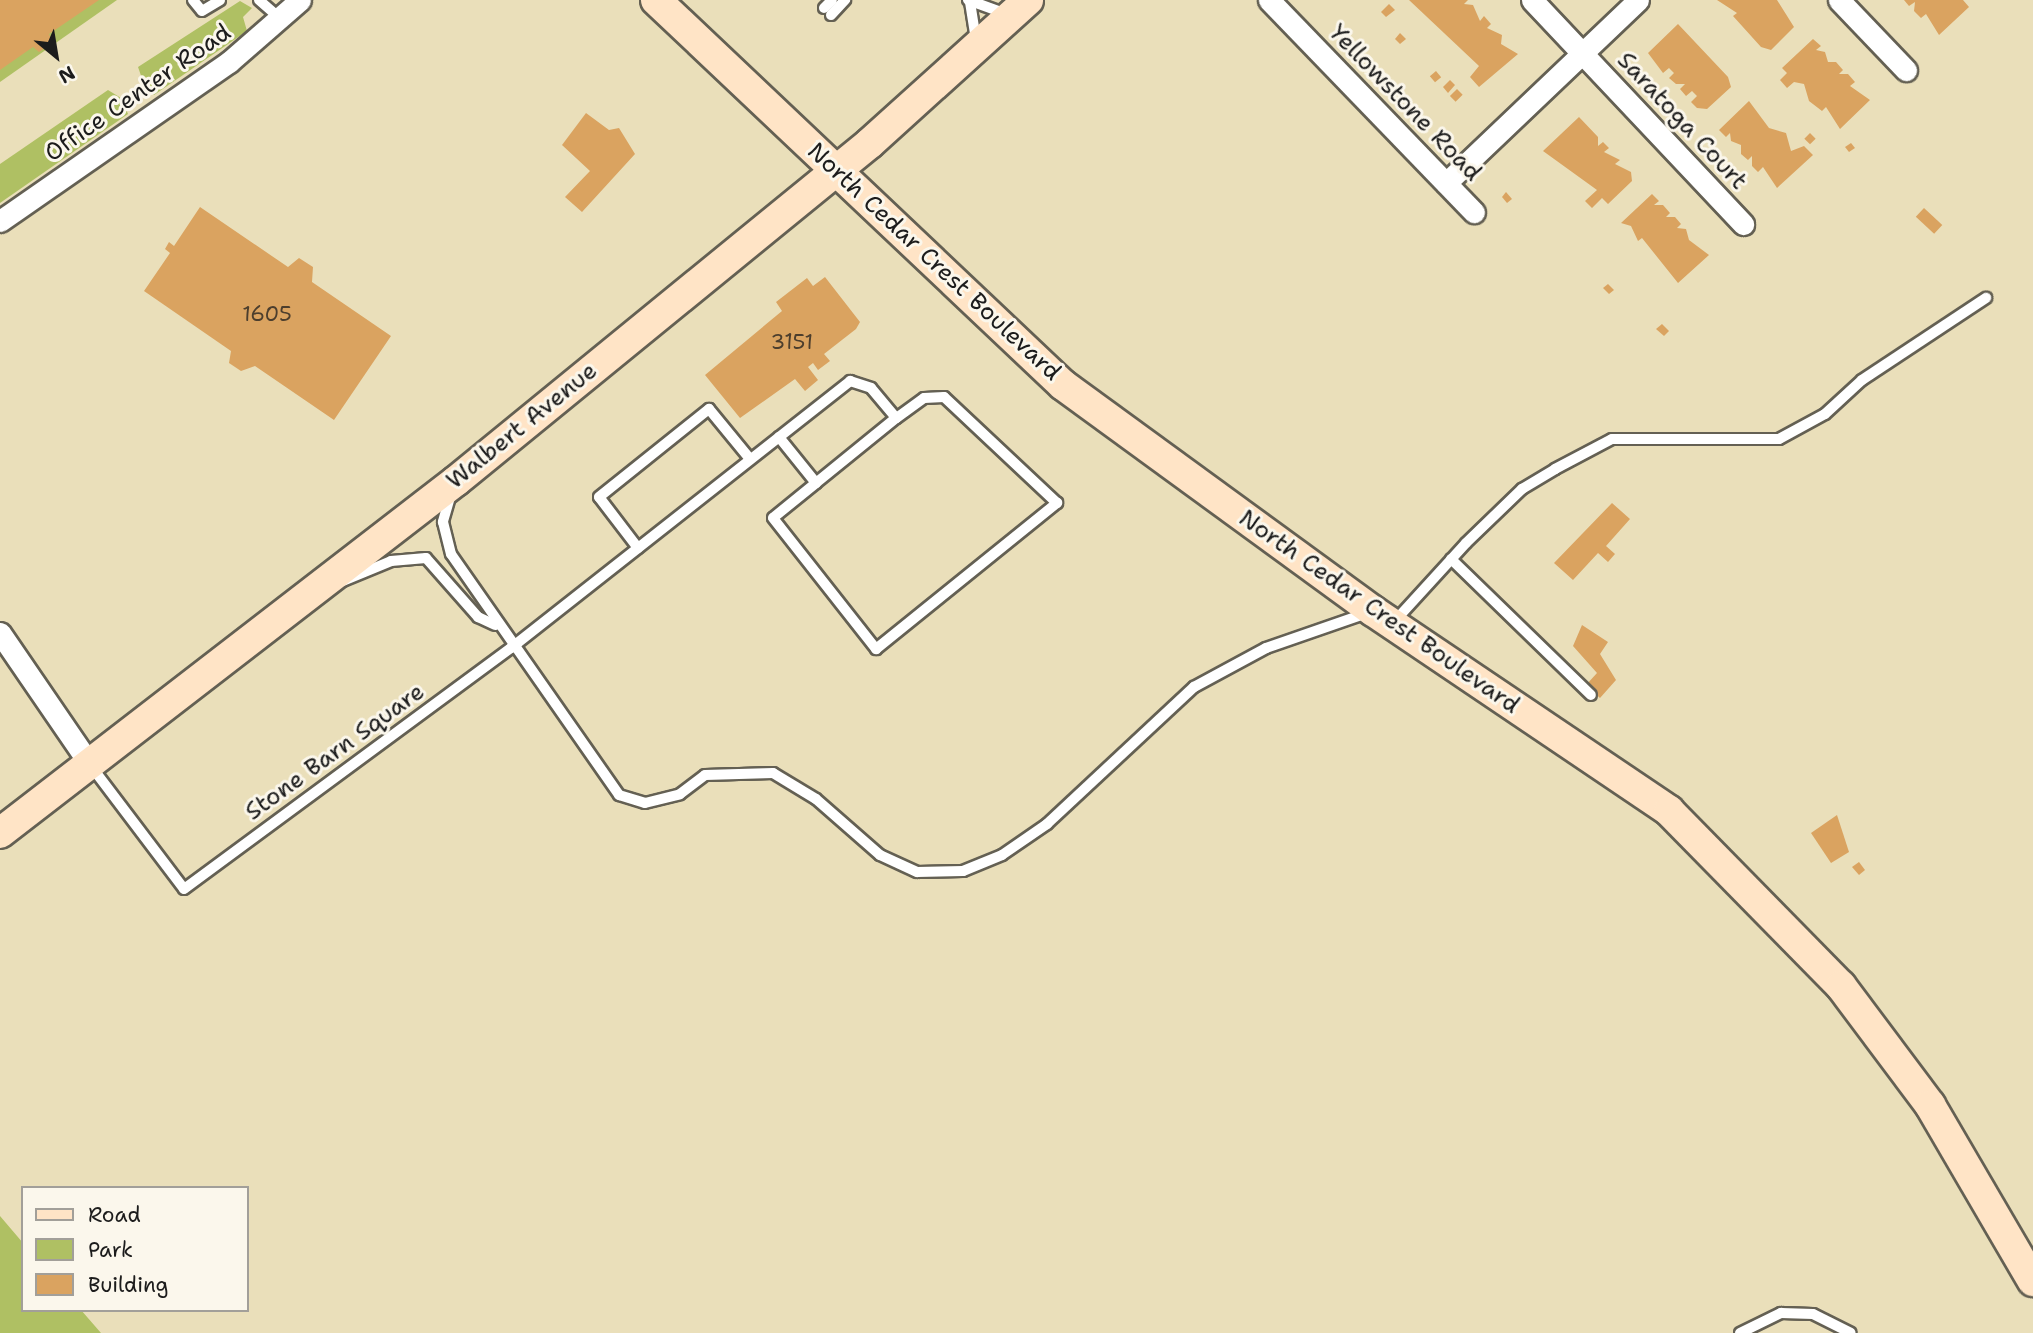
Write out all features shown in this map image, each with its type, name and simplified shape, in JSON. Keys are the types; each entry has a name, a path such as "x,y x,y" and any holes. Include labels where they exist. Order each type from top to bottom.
{"main road":[{"name":"North Cedar Crest Boulevard","path":"656,0 1063,385 1383,617 1669,811 1840,985 1930,1105 2033,1281"},
{"name":"Walbert Avenue","path":"0,833 91,766 456,481 837,170 1024,4"}],"street":[{"name":"Office Center Road","path":"0,221 282,20 300,0"},
{"name":"Yellowstone Road","path":"1269,0 1474,212"},
{"name":"Saratoga Court","path":"1532,0 1743,224"},
{"path":"1446,183 1638,0"},
{"path":"1839,0 1906,70"},
{"path":"0,633 91,766"}],"lane":[{"path":"193,0 202,11 220,0"},
{"path":"260,0 282,20"},
{"path":"829,8 845,0"},
{"path":"969,1 994,13 1024,4"},
{"path":"969,1 976,48"},
{"path":"456,481 444,539 492,607 495,625 619,795 645,803 680,794 705,775 773,773 816,799 897,866 939,875 986,864 1047,824 1194,687 1266,648 1383,617 1451,559 1522,489 1612,439 1779,439 1825,414 1862,380 1986,298"},
{"name":"Stone Barn Square","path":"91,766 184,890 511,648 850,381 871,388 896,418"},
{"path":"944,397 1057,503 876,649 772,518 896,418 924,398 944,397"},
{"path":"638,548 599,497 709,409 750,459"},
{"path":"779,437 816,483"},
{"path":"327,582 348,581 391,561 426,558 478,617 495,625"},
{"path":"1451,559 1591,695"},
{"path":"1740,1333 1781,1312 1813,1314 1851,1333"}],"green space":[{"path":"0,0 117,0 0,82"},
{"path":"240,1 252,8 243,17 247,31 154,95 146,90 138,67"},
{"path":"108,90 121,98 128,114 0,203 0,164"},
{"path":"0,1216 21,1241 21,1312 83,1312 101,1333 0,1333"}],"building":[{"path":"0,0 99,0 49,34 53,43 39,52 33,47 0,70"},
{"path":"1409,0 1468,0 1464,4 1473,5 1480,21 1484,16 1491,24 1487,28 1502,35 1501,44 1518,54 1479,87 1470,77 1479,66"},
{"path":"1717,0 1777,0 1794,27 1771,50 1761,47 1733,16 1737,13"},
{"path":"1904,0 1963,0 1969,7 1939,35 1926,14 1921,18 1914,11 1915,2 1909,6"},
{"path":"1389,4 1395,10 1386,17 1381,12"},
{"path":"1678,24 1728,77 1731,87 1707,109 1697,108 1691,102 1697,96 1692,91 1686,96 1680,89 1685,84 1676,84 1669,78 1674,73 1669,68 1663,73 1648,53"},
{"path":"1400,33 1406,39 1400,44 1395,39"},
{"path":"1813,39 1821,46 1816,50 1825,52 1828,62 1836,62 1843,70 1839,74 1848,74 1855,82 1850,86 1870,100 1840,129 1826,107 1822,111 1809,101 1804,84 1794,82 1787,88 1780,80 1787,73 1782,68"},
{"path":"1436,71 1441,77 1435,82 1430,76"},
{"path":"1450,80 1455,85 1448,93 1443,87"},
{"path":"1457,89 1463,95 1456,102 1450,96"},
{"path":"1749,101 1769,128 1786,133 1791,151 1804,146 1813,155 1777,188 1763,167 1758,172 1752,166 1752,156 1748,160 1741,154 1741,145 1731,141 1730,133 1726,137 1719,130"},
{"path":"586,113 609,130 619,128 635,154 582,212 565,197 590,171 562,145"},
{"path":"1579,117 1598,137 1598,146 1603,142 1609,148 1604,152 1620,160 1615,164 1631,172 1632,181 1608,204 1602,198 1592,208 1585,201 1597,190 1543,151"},
{"path":"1810,133 1816,139 1810,144 1804,139"},
{"path":"1851,143 1855,148 1849,152 1845,147"},
{"path":"1506,192 1512,199 1507,203 1502,197"},
{"path":"1652,194 1659,201 1654,205 1663,205 1670,213 1666,217 1675,217 1681,224 1677,228 1686,229 1689,240 1709,255 1678,283 1642,238 1638,241 1631,226 1621,223"},
{"path":"200,207 288,267 299,258 313,267 312,282 391,336 334,420 255,366 241,371 229,363 231,351 144,291 170,253 165,249 169,242 174,246"},
{"path":"1924,208 1942,225 1934,234 1916,217"},
{"path":"825,277 860,322 856,329 824,354 830,361 818,370 813,363 808,367 818,380 805,391 795,379 740,418 705,375 782,311 776,302 807,278 813,286"},
{"path":"1608,284 1614,290 1609,294 1603,288"},
{"path":"1662,324 1669,331 1664,336 1656,329"},
{"path":"1612,503 1630,519 1606,546 1615,554 1608,562 1598,553 1573,580 1554,563"},
{"path":"1582,625 1608,642 1600,654 1616,680 1600,698 1586,685 1597,673 1573,646"},
{"path":"1837,815 1849,852 1831,863 1811,833"},
{"path":"1859,862 1865,870 1859,875 1852,867"}]}
